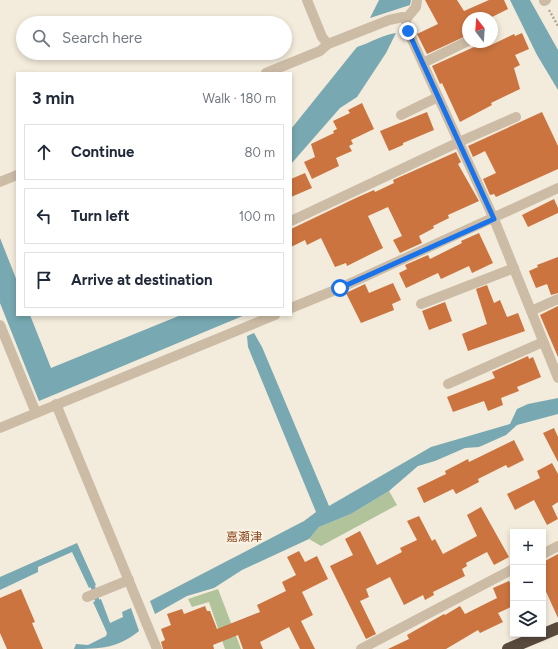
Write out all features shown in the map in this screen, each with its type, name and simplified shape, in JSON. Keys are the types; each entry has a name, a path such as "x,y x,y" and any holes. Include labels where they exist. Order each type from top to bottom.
{"highway":[{"path":"508,649 558,628"}],"street":[{"path":"307,0 322,37 328,44"},
{"path":"417,0 416,7 406,19 408,31 494,219 558,378"},
{"path":"268,72 320,51 328,44 389,20 403,17 406,19"},
{"path":"423,63 462,44"},
{"path":"401,114 438,97"},
{"path":"292,221 459,142 516,117"},
{"path":"0,182 16,176"},
{"path":"292,308 340,288 494,219 558,188"},
{"path":"421,304 514,268"},
{"path":"531,311 558,299"},
{"path":"0,428 273,316"},
{"path":"0,325 36,413"},
{"path":"448,384 543,342"},
{"path":"56,404 157,649"},
{"path":"546,552 558,546"},
{"path":"361,649 510,571"},
{"path":"87,597 129,580"}],"path":[{"path":"545,1 558,26"}],"green space":[{"path":"389,491 397,505 321,546 309,539 319,527 351,514"},
{"path":"218,589 241,649 225,649 209,602 192,607 188,599"}],"water":[{"path":"379,0 411,0 410,5 370,18"},
{"path":"510,0 530,0 558,50 558,90 537,55"},
{"path":"396,33 386,53 357,97 340,108 292,163 292,128 357,47 386,35"},
{"path":"0,238 16,278 16,316 30,316 51,368 179,316 243,316 39,401 0,303"},
{"path":"254,333 262,347 329,506 431,447 510,424 517,409 528,404 558,398 558,414 517,425 506,435 479,447 465,448 435,461 418,466 389,491 351,514 319,527 309,539 242,570 214,588 187,596 155,614 150,601 304,521 316,512 248,347 247,336"},
{"path":"77,543 96,585 89,588 72,552 38,567 38,572 0,590 0,577"},
{"path":"101,599 110,623 123,617 122,612 131,608 139,631 124,641 116,644 92,649 74,649 76,644 88,645 106,636 107,633 93,602"}],"building":[{"path":"425,0 457,0 464,11 489,0 504,0 508,9 498,14 498,12 462,12 462,38 427,54 417,34 438,24"},
{"path":"522,33 529,49 515,55 520,65 514,68 520,89 491,103 492,105 460,122 442,83 440,84 432,66 472,48 498,48 498,42 514,34 515,36"},
{"path":"362,103 374,129 351,140 353,144 349,146 352,151 336,158 339,166 312,179 304,162 315,157 311,144 334,133 333,131 337,129 333,121 350,113 348,110"},
{"path":"427,112 434,130 403,143 403,145 389,151 380,131"},
{"path":"542,112 558,146 558,169 496,197 494,194 490,195 483,179 496,173 485,151 473,157 468,146"},
{"path":"456,152 461,162 458,164 479,201 448,215 449,218 433,226 434,228 419,236 422,243 400,253 393,240 402,236 388,207 368,216 383,248 347,266 346,263 335,267 321,238 307,245 305,240 292,246 292,229 358,197 374,190 375,192 394,183 393,180"},
{"path":"305,173 312,188 292,197 292,179"},
{"path":"554,199 558,208 558,213 528,227 522,215"},
{"path":"479,233 493,263 472,273 469,266 441,279 438,273 406,288 399,273 407,269 405,265 428,255 430,259 462,243 461,241"},
{"path":"558,257 558,293 551,295 547,284 536,288 529,271 538,267 537,265"},
{"path":"393,283 401,300 392,304 394,310 361,323 346,293 365,284 369,293"},
{"path":"487,285 494,303 500,300 507,317 518,313 525,331 468,351 462,334 487,324 476,289"},
{"path":"445,302 452,321 429,330 422,311"},
{"path":"558,306 558,357 540,315"},
{"path":"528,356 529,359 533,357 541,377 517,387 519,391 501,398 503,405 488,411 484,401 453,412 447,397 495,378 492,372"},
{"path":"554,428 558,437 558,462 543,433"},
{"path":"514,440 524,460 508,468 506,465 478,479 479,482 456,494 453,489 424,503 417,488 446,474 445,471 468,459 469,462"},
{"path":"552,463 558,474 558,502 552,506 558,519 547,525 534,500 515,510 507,494 540,478 537,471"},
{"path":"481,507 509,557 494,565 487,552 466,563 467,566 462,569 465,576 433,592 434,595 425,600 423,595 404,605 390,577 366,589 369,597 360,601 376,634 366,639 330,566 353,555 345,539 360,531 377,565 402,552 400,548 417,540 407,521 419,516 432,541 435,539 443,554 477,536 467,515"},
{"path":"299,551 305,562 317,556 328,579 302,592 313,615 301,621 315,649 300,649 289,627 260,642 263,649 243,649 238,635 213,645 214,649 163,649 161,642 165,640 161,629 171,625 167,614 182,609 184,614 205,606 207,611 210,611 217,629 260,612 257,605 286,591 282,582 296,575 287,557"},
{"path":"558,554 558,618 546,592 546,560"},
{"path":"509,581 510,583 510,607 498,613 503,622 480,633 478,630 446,649 388,649 409,639 407,635 460,606 465,614 497,598 493,588"},
{"path":"21,589 35,622 32,623 43,649 7,649 0,633 0,598"}],"waterway":[{"path":"93,587 97,600"}],"district":[{"name":"嘉瀬津","path":"244,537"}],"route":[{"path":"340,288 494,219 408,31"}]}
